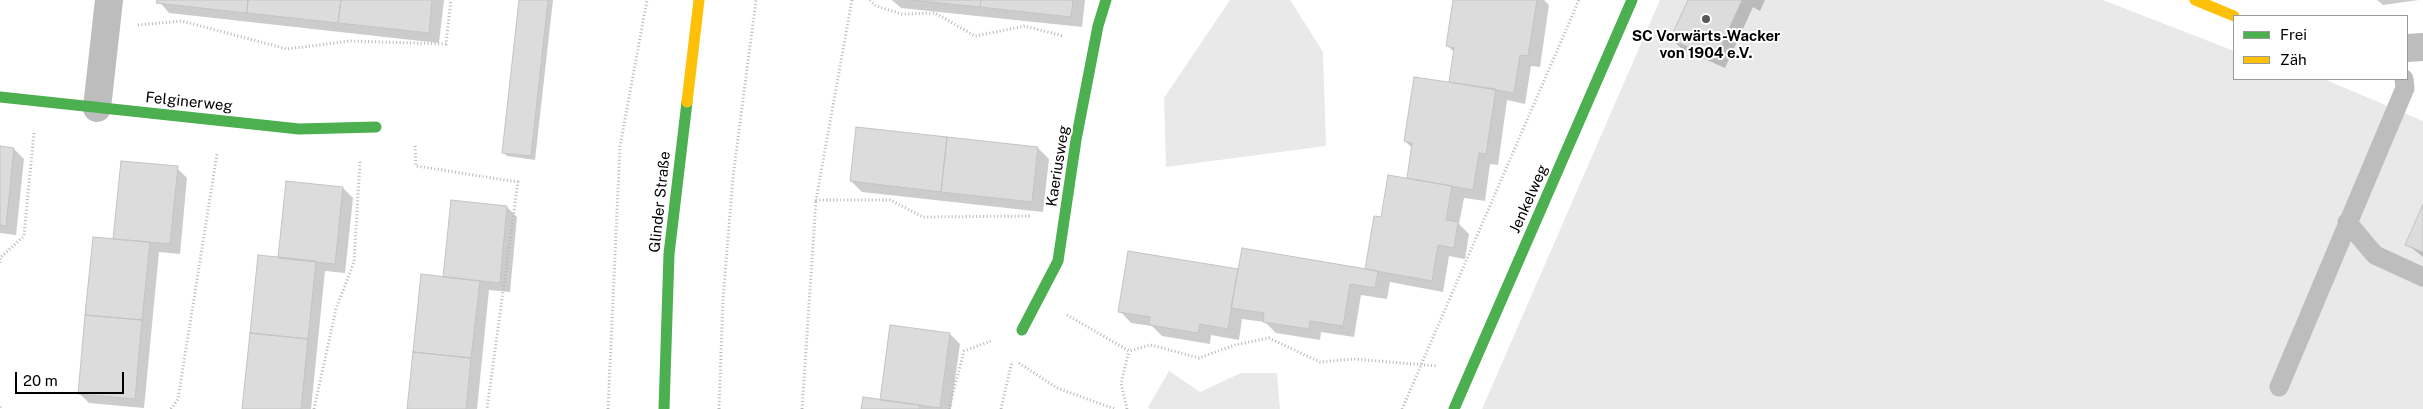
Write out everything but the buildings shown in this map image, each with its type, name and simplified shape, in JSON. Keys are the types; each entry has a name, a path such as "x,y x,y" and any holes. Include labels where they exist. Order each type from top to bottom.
{"street":[{"path":"97,108 109,0"},
{"name":"Glinder Straße","path":"664,409 669,254 699,0"},
{"name":"Kaeriusweg","path":"1022,330 1058,261 1094,44 1106,0"},
{"name":"Jenkelweg","path":"1454,409 1632,0"},
{"path":"2195,0 2233,16"},
{"path":"2408,48 2423,47"},
{"name":"Felginerweg","path":"0,97 299,129 376,127"}],"lane":[{"path":"2279,387 2405,88 2404,80"},
{"path":"2347,222 2375,254 2423,277"}],"path":[{"path":"106,29 182,21 287,49 350,41 446,44 451,0"},
{"path":"608,409 620,146 647,0"},
{"path":"719,409 723,298 733,177 756,0"},
{"path":"802,409 816,200 852,0"},
{"path":"870,0 876,6 902,14 935,13 975,36 1025,26 1094,44"},
{"path":"1402,409 1579,0"},
{"path":"0,263 0,258 24,236 36,101"},
{"path":"171,409 178,399 222,121"},
{"path":"314,409 336,309 354,262 362,127"},
{"path":"415,146 416,166 518,182 487,409"},
{"path":"816,200 890,200 923,217 1065,216"},
{"path":"1039,299 1128,351 1151,345 1199,358 1235,345 1269,338 1320,362 1354,359 1471,370"},
{"path":"949,409 964,351 1022,330"},
{"path":"1127,409 1121,383 1128,351"},
{"path":"1002,409 1013,359 1057,388 1114,409"}],"shaded area":[{"path":"1230,0 1290,0 1323,52 1326,146 1166,167 1164,98"},
{"path":"1660,0 2103,0 2233,51 2233,80 2326,80 2423,121 2423,409 1482,409"},
{"path":"1169,371 1200,392 1241,373 1277,373 1280,409 1150,409 1148,407"}],"traffic: fast":[{"path":"1022,330 1058,261 1076,140 1098,26 1106,0"},
{"path":"1454,409 1632,0"},
{"path":"0,97 299,129 376,127"},
{"path":"664,409 669,254 687,102"}],"traffic: slow":[{"path":"687,102 699,0"},
{"path":"2195,0 2233,16"}],"place":[{"name":"SC Vorwärts-Wacker von 1904 e.V.","path":"1706,19"}]}
